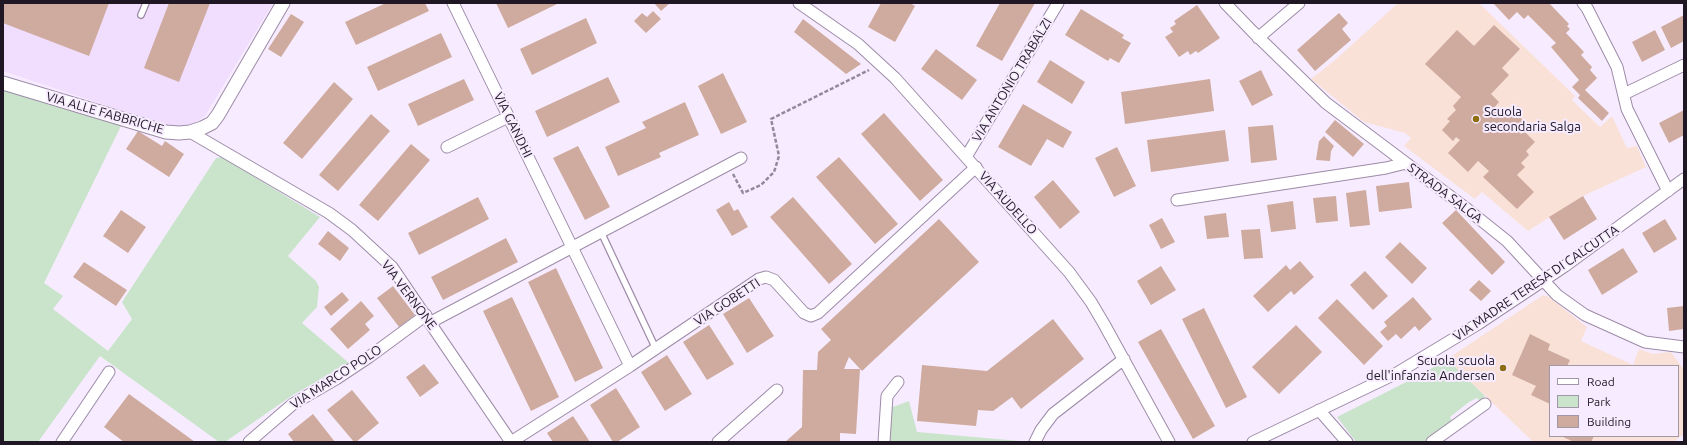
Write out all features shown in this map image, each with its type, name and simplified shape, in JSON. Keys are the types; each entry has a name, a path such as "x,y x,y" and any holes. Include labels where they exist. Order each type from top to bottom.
{"street":[{"name":"VIA ALLE FABBRICHE","path":"3,83 166,132 190,132 212,123 218,116 283,3"},
{"name":"VIA GANDHI","path":"453,3 630,366"},
{"name":"VIA AUDELLO","path":"799,3 858,44 895,78 1069,272 1090,302 1170,442"},
{"name":"VIA ANTONIO TRABALZI","path":"966,157 1058,3"},
{"name":"STRADA SALGA","path":"1225,3 1258,38 1326,103 1467,208 1507,241 1557,295 1585,315 1645,342 1684,347"},
{"path":"1258,38 1299,3"},
{"path":"1583,3 1617,67 1627,109 1668,191"},
{"path":"1624,94 1684,65"},
{"path":"447,147 508,117"},
{"name":"VIA VERNONE","path":"190,132 329,212 352,230 392,267 511,442"},
{"path":"428,319 572,248 741,158"},
{"path":"1177,200 1386,168 1406,163"},
{"name":"VIA GOBETTI","path":"511,442 656,349 759,279 766,277 774,280 804,313 811,316 818,313 976,167"},
{"name":"VIA MADRE TERESA DI CALCUTTA","path":"1253,442 1397,373 1478,324 1544,280 1684,179"},
{"name":"VIA MARCO POLO","path":"249,442 293,404 336,379 428,319"},
{"path":"1035,442 1040,430 1053,414 1124,360"},
{"path":"62,442 109,372"},
{"path":"884,442 887,396 898,382"},
{"path":"718,442 777,390"},
{"path":"1432,442 1485,404"},
{"path":"1319,410 1347,442"}],"lane":[{"path":"141,16 146,3"},
{"path":"601,232 656,349"}],"path":[{"path":"728,165 743,193 762,185 774,172 779,156 772,119 880,64"}],"shaded area":[{"path":"3,3 273,3 205,116 187,128 167,126 3,71"},
{"name":"Scuola secondaria Salga","path":"1398,3 1479,3 1575,96 1572,100 1600,127 1612,116 1627,148 1637,146 1646,167 1583,196 1528,231 1482,192 1475,199 1404,146 1411,138 1405,133 1364,122 1311,79 1334,61"},
{"name":"Scuola scuola dell'infanzia Andersen","path":"1543,295 1549,297 1587,327 1581,341 1633,365 1639,349 1653,354 1671,352 1684,370 1684,434 1673,442 1533,442 1447,359"}],"green space":[{"path":"3,89 122,124 44,283 63,296 53,309 108,351 132,319 122,302 216,158 222,157 320,217 288,256 316,281 319,287 317,307 302,323 349,363 293,395 225,442 219,442 100,356 38,442 3,442"},
{"path":"1447,359 1485,396 1480,401 1477,398 1469,402 1450,417 1452,422 1426,442 1356,442 1337,417 1424,373"},
{"path":"909,401 917,432 1020,441 887,442 890,408"}],"building":[{"path":"3,3 109,3 89,56 3,23"},
{"path":"169,3 210,3 179,82 144,68"},
{"path":"386,3 425,3 429,11 356,45 345,22"},
{"path":"496,3 559,3 508,28"},
{"path":"654,3 670,3 661,11"},
{"path":"881,3 910,3 915,6 895,42 868,27"},
{"path":"1000,3 1035,3 1002,61 976,46"},
{"path":"1493,3 1549,3 1569,24 1567,26 1570,29 1566,33 1584,52 1581,55 1592,67 1590,70 1597,78 1585,90 1609,113 1602,121 1578,98 1580,95 1572,87 1579,80 1551,47 1556,43 1528,15 1524,19 1517,12 1509,20"},
{"path":"1197,5 1220,38 1198,53 1196,51 1190,55 1188,51 1179,57 1165,37 1173,32 1170,28 1176,24 1174,21"},
{"path":"1081,9 1124,35 1122,38 1131,43 1119,63 1110,58 1108,61 1065,35"},
{"path":"653,11 661,19 646,33 634,21 642,13 647,17"},
{"path":"1339,13 1348,23 1342,29 1351,40 1315,71 1297,50"},
{"path":"291,14 304,22 281,57 268,49"},
{"path":"1684,15 1684,41 1671,48 1661,27"},
{"path":"586,18 597,43 532,75 520,49"},
{"path":"803,19 861,64 846,74 794,32"},
{"path":"1494,25 1520,49 1502,68 1509,75 1491,94 1499,102 1493,109 1502,117 1510,108 1526,123 1518,131 1521,134 1524,131 1535,142 1526,151 1529,155 1521,163 1525,167 1517,175 1534,192 1517,209 1483,177 1489,171 1478,161 1468,172 1448,153 1460,140 1456,137 1453,141 1442,130 1450,121 1447,119 1456,110 1453,106 1461,97 1425,64 1457,30 1474,46"},
{"path":"1655,30 1665,50 1642,62 1632,42"},
{"path":"441,33 452,57 378,91 367,67"},
{"path":"936,49 977,80 962,100 921,69"},
{"path":"1050,60 1085,82 1072,104 1037,82"},
{"path":"1261,70 1273,95 1252,106 1239,81"},
{"path":"723,73 747,122 721,134 698,86"},
{"path":"608,77 620,102 547,137 535,111"},
{"path":"464,79 474,100 418,126 408,104"},
{"path":"1210,79 1214,111 1125,124 1121,92"},
{"path":"334,82 353,99 302,159 283,143"},
{"path":"685,102 699,135 659,153 661,157 618,176 605,147 646,128 642,122"},
{"path":"1023,104 1072,132 1063,148 1047,139 1031,166 998,147"},
{"path":"1684,110 1684,135 1669,143 1659,123"},
{"path":"884,113 943,180 920,201 861,134"},
{"path":"371,114 390,131 338,191 319,175"},
{"path":"1335,120 1364,144 1353,157 1325,132"},
{"path":"1273,125 1277,160 1251,163 1248,127"},
{"path":"1225,130 1229,161 1151,172 1147,140"},
{"path":"138,131 162,146 165,141 184,154 169,177 126,149"},
{"path":"1324,136 1334,146 1331,151 1330,161 1316,160 1319,141"},
{"path":"411,144 430,160 378,221 359,205"},
{"path":"578,146 610,207 585,220 553,158"},
{"path":"1117,147 1136,186 1114,197 1095,158"},
{"path":"839,157 898,224 875,244 816,177"},
{"path":"1053,180 1080,212 1060,229 1034,197"},
{"path":"1409,182 1412,208 1379,212 1376,186"},
{"path":"1366,190 1370,225 1350,227 1346,193"},
{"path":"1336,196 1338,221 1316,223 1313,198"},
{"path":"1583,196 1597,219 1564,240 1549,217"},
{"path":"478,197 489,219 419,255 408,233"},
{"path":"793,197 852,264 829,284 770,217"},
{"path":"1293,201 1296,229 1271,232 1267,205"},
{"path":"729,202 734,211 738,209 748,227 732,236 716,210"},
{"path":"121,210 146,227 128,253 103,236"},
{"path":"1456,210 1505,262 1492,275 1442,223"},
{"path":"1226,213 1229,237 1207,239 1204,216"},
{"path":"1162,218 1175,242 1161,249 1149,225"},
{"path":"939,219 979,262 862,371 849,357 844,369 860,369 856,434 840,433 840,441 838,442 785,442 802,427 803,370 817,370 818,352 831,340 821,329"},
{"path":"1665,219 1677,239 1654,253 1642,233"},
{"path":"1260,229 1263,258 1244,259 1241,230"},
{"path":"328,231 349,248 340,261 318,244"},
{"path":"506,238 518,262 443,300 431,277"},
{"path":"1400,242 1427,268 1412,284 1385,257"},
{"path":"1623,248 1638,272 1602,295 1588,270"},
{"path":"1300,261 1314,277 1294,295 1291,291 1268,312 1253,296 1286,265 1290,270"},
{"path":"84,262 127,290 116,306 73,277"},
{"path":"1161,266 1176,290 1151,305 1137,281"},
{"path":"556,268 603,368 575,382 528,282"},
{"path":"1365,271 1388,296 1373,310 1350,285"},
{"path":"1479,280 1491,291 1481,301 1469,290"},
{"path":"393,286 415,315 399,327 377,298"},
{"path":"342,292 349,300 331,316 324,307"},
{"path":"512,297 559,397 531,411 483,311"},
{"path":"1413,297 1432,319 1419,331 1415,326 1401,339 1396,334 1388,341 1380,332 1387,326 1384,322"},
{"path":"749,298 774,336 747,353 723,314"},
{"path":"1337,299 1383,346 1364,365 1318,318"},
{"path":"361,301 374,316 365,324 370,330 348,349 330,329"},
{"path":"1684,306 1684,329 1669,331 1667,308"},
{"path":"1204,308 1247,397 1226,408 1182,319"},
{"path":"1053,319 1084,359 1021,409 1012,397 993,411 978,410 976,426 917,421 922,365 987,371"},
{"path":"709,325 734,364 707,380 683,342"},
{"path":"1296,325 1322,352 1279,394 1252,367"},
{"path":"1161,329 1215,426 1193,439 1138,342"},
{"path":"1530,334 1550,344 1548,350 1570,360 1568,365 1549,365 1549,404 1531,395 1536,386 1512,375"},
{"path":"667,355 692,394 665,411 641,372"},
{"path":"424,364 439,383 420,397 406,377"},
{"path":"616,388 640,427 617,442 613,442 590,405"},
{"path":"352,390 379,423 356,442 354,442 327,410"},
{"path":"129,394 195,442 124,442 104,427"},
{"path":"313,414 335,442 294,442 288,434"},
{"path":"573,416 590,442 553,442 547,433"},
{"path":"1563,437 1594,437 1591,442 1574,442"}],"place":[{"name":"Scuola secondaria Salga","path":"1476,119"},
{"name":"Scuola scuola dell'infanzia Andersen","path":"1503,368"}]}
